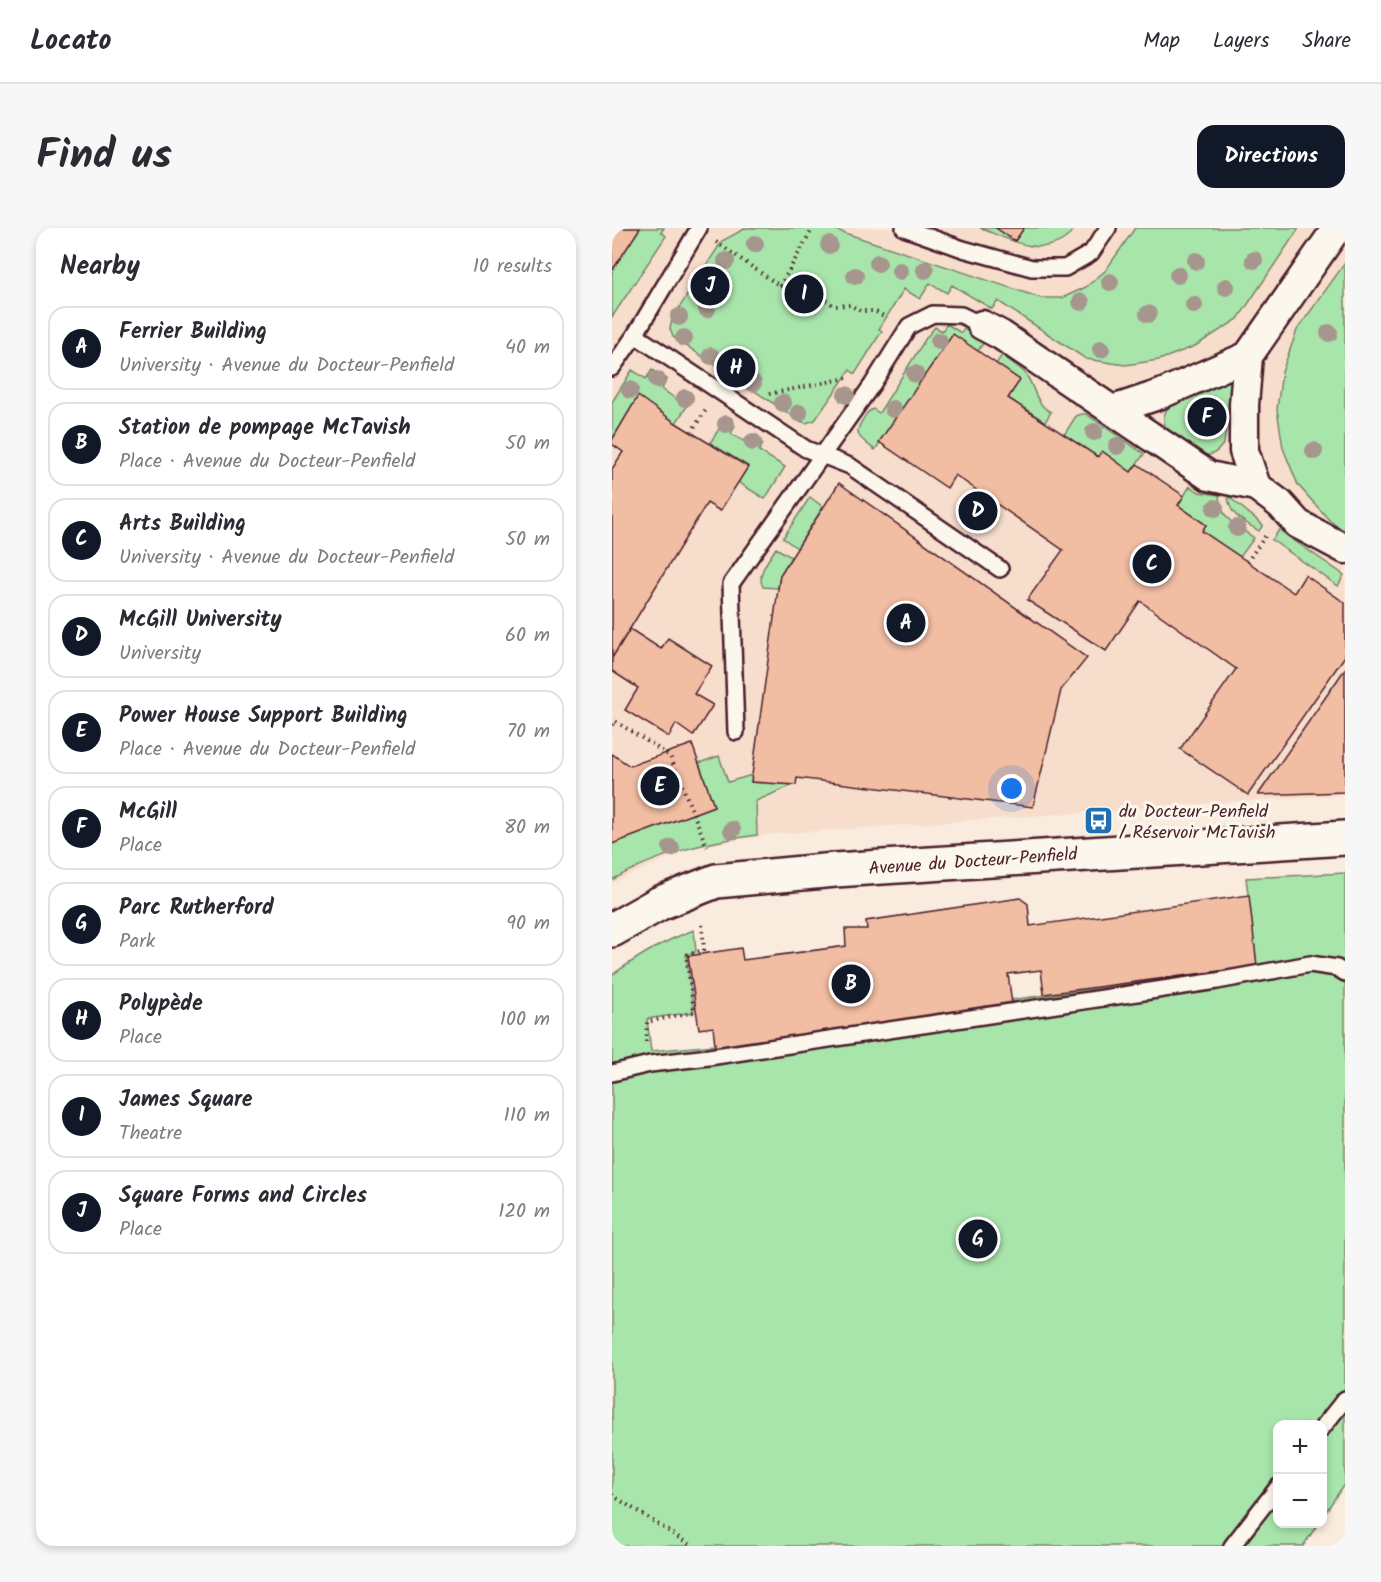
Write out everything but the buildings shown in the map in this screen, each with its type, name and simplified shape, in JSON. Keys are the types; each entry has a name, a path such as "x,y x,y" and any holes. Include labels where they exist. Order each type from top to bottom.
{"main road":[{"name":"Avenue du Docteur-Penfield","path":"612,930 660,903 716,881 835,870 1345,838"}],"street":[{"path":"1256,486 1244,451 1244,405 1248,356 1337,228"},
{"path":"976,322 1010,341 1209,476 1256,486 1280,504 1298,524 1345,549"},
{"path":"1113,410 1161,394 1248,356"}],"lane":[{"path":"612,368 635,335 699,228"},
{"path":"904,228 963,249 1032,268 1065,268 1091,253 1108,228"},
{"path":"736,732 731,584 872,385 909,326 933,314 961,315 976,322"},
{"path":"635,335 806,449 850,466 1000,569"},
{"path":"612,1073 650,1064 1158,990 1310,964 1336,968 1345,973"},
{"path":"1327,1423 1345,1399"},
{"path":"1232,1546 1273,1493"}],"path":[{"path":"780,286 813,228"},
{"path":"716,242 780,286 802,290 836,306 850,305 860,311 874,310 885,317"},
{"path":"768,395 844,378 872,385"},
{"path":"1247,562 1266,535"},
{"path":"612,724 615,721 670,756 707,847"},
{"path":"645,1049 647,1022 694,1012 686,955 704,950 702,922"},
{"path":"612,1495 692,1546"}],"shaded area":[{"path":"612,228 1345,228 1345,794 774,834 689,848 612,883"}],"green space":[{"path":"640,228 664,228 661,232 666,236 612,317 612,271"},
{"path":"746,228 830,228 1041,298 1062,298 1086,287 1106,270 1135,228 1299,228 1238,319 1195,346 1159,360 1125,365 1086,359 998,301 992,309 952,285 947,293 930,283 920,299 904,289 879,329 882,331 855,374 850,370 815,420 806,423 673,337 670,329 672,319 722,241"},
{"path":"980,228 996,228 1015,241 1024,228 1076,228 1056,244 1034,246 1012,241"},
{"path":"1345,263 1345,531 1330,521 1298,485 1283,448 1277,409 1282,372 1297,330"},
{"path":"947,324 961,333 964,329 984,342 977,352 953,334 875,450 859,434 859,426 864,417 873,409 879,413 926,338 935,327 942,331"},
{"path":"1002,355 1025,373 1038,400 1051,412 1045,422 1008,398 1020,380 996,364"},
{"path":"632,370 646,379 652,370 667,379 662,389 676,399 682,391 693,397 676,423 638,397 612,440 612,402"},
{"path":"1225,375 1233,379 1224,443 1214,453 1203,455 1171,433 1164,423 1164,417 1171,404"},
{"path":"1086,414 1144,454 1131,472 1102,451 1098,457 1064,435 1076,416"},
{"path":"726,418 735,426 731,434 747,443 752,436 763,444 759,451 785,467 765,499 738,482 748,466 710,443"},
{"path":"1190,486 1199,492 1219,495 1222,510 1230,521 1254,538 1240,557 1202,531 1206,525 1178,505"},
{"path":"1228,496 1263,525 1259,531 1234,513"},
{"path":"810,497 823,507 797,548 783,538"},
{"path":"1279,530 1344,575 1338,586 1272,540"},
{"path":"776,548 791,557 780,575 778,588 763,587 762,572"},
{"path":"719,756 728,782 752,775 751,782 793,785 756,801 757,835 682,850 647,863 612,880 612,844 714,806 699,763"},
{"path":"1345,873 1345,1483 1327,1510 1327,1420 1273,1420 1273,1528 1315,1528 1303,1546 612,1546 612,975 672,939 694,930 696,952 686,955 694,1012 647,1019 651,1051 715,1045 716,1054 1013,1010 1011,1000 1257,966 1246,878"}],"place":[{"name":"Square Forms and Circles","path":"710,286"},
{"name":"James Square","path":"804,294"},
{"name":"Polypède","path":"736,368"},
{"name":"McGill","path":"1207,417"},
{"name":"McGill University","path":"978,511"},
{"name":"Arts Building","path":"1152,564"},
{"name":"Ferrier Building","path":"906,623"},
{"name":"Power House Support Building","path":"660,786"},
{"name":"du Docteur-Penfield / Réservoir McTavish","path":"1098,821"},
{"name":"Station de pompage McTavish","path":"851,984"},
{"name":"Parc Rutherford","path":"978,1239"}]}
